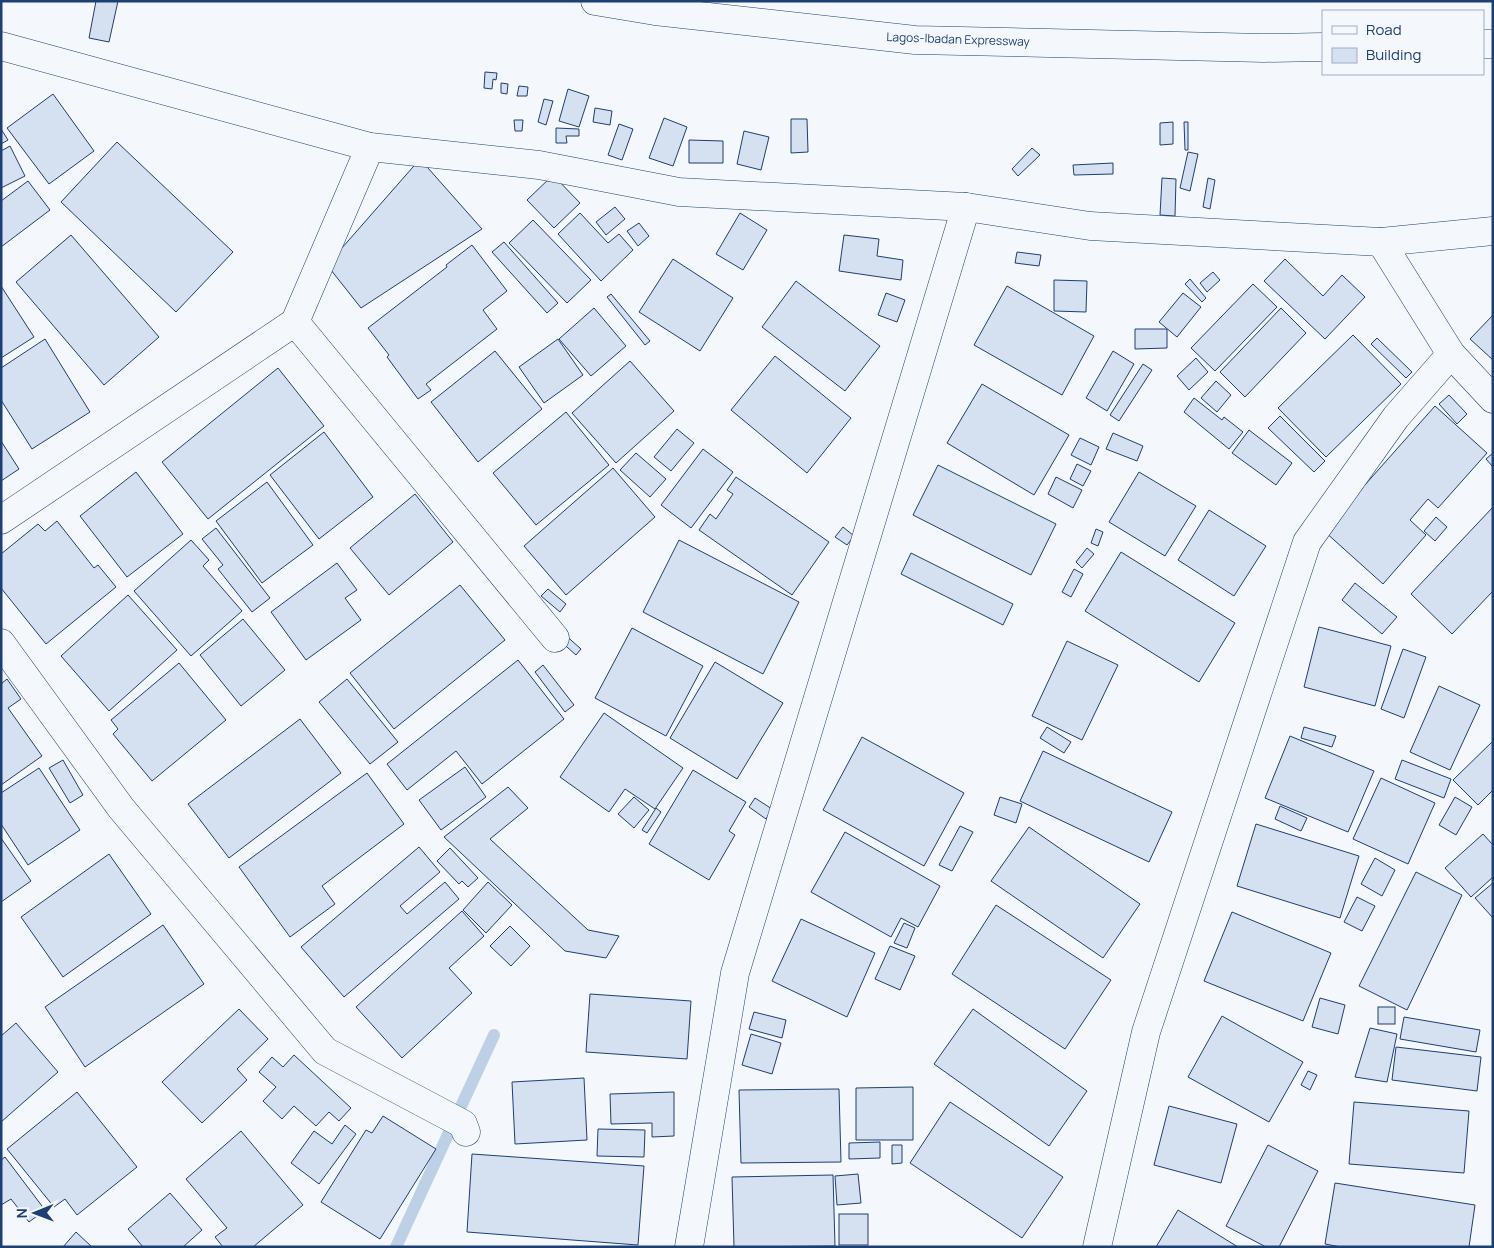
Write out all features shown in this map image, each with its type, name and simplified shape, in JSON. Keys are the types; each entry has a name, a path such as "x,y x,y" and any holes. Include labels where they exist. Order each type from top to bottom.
{"main road":[{"name":"Lagos-Ibadan Expressway","path":"595,1 655,11 915,40 1254,48 1322,47"},
{"path":"1,46 370,147 539,164 679,192 966,207 1090,226 1381,242 1493,231"},
{"path":"1,520 295,322 370,147"},
{"path":"689,1247 735,973 966,207"},
{"path":"1381,242 1451,354 1493,399"},
{"path":"295,322 554,638"},
{"path":"1097,1247 1146,1032 1307,542 1396,417 1451,354"},
{"path":"1,643 122,808 325,1051 463,1124 466,1132"}],"building":[{"path":"96,1 118,1 109,42 89,38"},
{"path":"485,72 497,73 496,80 493,79 492,89 484,88"},
{"path":"501,83 508,84 507,94 501,93"},
{"path":"519,86 528,87 527,96 517,96"},
{"path":"568,89 589,96 579,127 559,121"},
{"path":"53,94 94,151 49,184 7,128"},
{"path":"544,99 553,101 546,125 538,122"},
{"path":"595,108 612,111 610,125 593,122"},
{"path":"664,118 687,127 673,166 649,158"},
{"path":"791,119 807,119 808,152 791,153"},
{"path":"514,120 523,120 522,131 515,131"},
{"path":"1173,122 1173,144 1160,145 1160,123"},
{"path":"1184,122 1188,122 1188,150 1185,150"},
{"path":"619,124 633,129 622,160 608,155"},
{"path":"556,128 579,129 579,136 566,136 567,143 556,143"},
{"path":"1,129 8,140 1,144"},
{"path":"744,131 769,137 761,170 737,164"},
{"path":"689,140 723,141 723,163 689,163"},
{"path":"117,142 233,252 176,312 61,202"},
{"path":"10,146 25,176 1,188 1,151"},
{"path":"1032,148 1040,155 1018,176 1012,169"},
{"path":"1188,152 1198,154 1190,191 1180,188"},
{"path":"420,159 482,229 361,308 327,265"},
{"path":"1113,163 1113,174 1074,175 1073,165"},
{"path":"553,175 580,203 554,228 527,200"},
{"path":"1162,178 1176,179 1175,216 1160,215"},
{"path":"1208,178 1215,180 1210,209 1203,207"},
{"path":"28,181 50,210 1,247 1,201"},
{"path":"615,207 625,219 606,235 596,222"},
{"path":"580,213 608,243 619,234 633,250 601,281 558,234"},
{"path":"740,213 767,230 743,270 716,254"},
{"path":"533,220 591,280 567,303 509,243"},
{"path":"639,223 649,236 638,246 627,231"},
{"path":"71,235 159,337 104,385 16,282"},
{"path":"844,235 879,239 877,256 903,260 901,280 839,271"},
{"path":"504,242 558,303 547,313 492,252"},
{"path":"472,245 507,291 483,310 497,329 426,384 431,390 418,399 387,357 389,355 368,328 447,267 446,265"},
{"path":"1017,252 1041,255 1039,266 1015,263"},
{"path":"673,259 733,298 700,351 639,312"},
{"path":"1285,259 1323,296 1342,275 1365,297 1325,339 1264,281"},
{"path":"1213,272 1220,280 1207,292 1200,283"},
{"path":"1190,279 1206,298 1202,302 1185,284"},
{"path":"1054,280 1087,281 1086,312 1054,311"},
{"path":"796,281 880,346 845,391 762,327"},
{"path":"1253,284 1277,307 1215,371 1191,348"},
{"path":"1,286 34,337 1,358"},
{"path":"1007,286 1094,336 1062,395 974,345"},
{"path":"886,293 905,300 897,322 878,315"},
{"path":"1183,293 1201,307 1177,337 1159,322"},
{"path":"611,294 650,341 645,345 607,297"},
{"path":"594,308 626,346 591,376 559,339"},
{"path":"1281,308 1306,333 1245,397 1220,372"},
{"path":"1493,315 1493,360 1470,339"},
{"path":"1135,329 1167,329 1167,348 1135,349"},
{"path":"1353,335 1401,384 1326,457 1278,408"},
{"path":"1377,338 1412,372 1406,378 1371,344"},
{"path":"45,339 90,412 32,449 1,400 1,368"},
{"path":"558,339 583,375 544,403 519,367"},
{"path":"495,351 542,409 478,462 431,402"},
{"path":"1113,351 1134,364 1107,411 1086,398"},
{"path":"775,356 851,418 807,473 731,410"},
{"path":"1196,358 1208,372 1189,390 1177,376"},
{"path":"630,361 674,411 616,463 572,413"},
{"path":"1143,364 1152,370 1119,421 1110,415"},
{"path":"278,368 324,426 208,519 162,462"},
{"path":"1216,381 1231,395 1217,412 1201,398"},
{"path":"982,384 1069,435 1034,495 947,443"},
{"path":"1449,395 1467,414 1457,424 1439,404"},
{"path":"1194,398 1222,420 1224,417 1243,432 1229,449 1184,412"},
{"path":"1435,406 1487,453 1438,508 1428,499 1410,520 1426,535 1383,584 1324,531"},
{"path":"566,412 609,465 536,525 493,473"},
{"path":"1280,416 1325,461 1314,472 1268,428"},
{"path":"677,429 694,443 671,471 654,457"},
{"path":"1249,430 1292,463 1276,485 1232,453"},
{"path":"324,432 373,497 319,539 270,475"},
{"path":"1113,433 1143,446 1137,461 1106,449"},
{"path":"1080,438 1099,447 1091,465 1071,455"},
{"path":"1,441 19,469 1,481"},
{"path":"703,449 733,472 691,528 661,505"},
{"path":"636,453 666,479 650,497 620,470"},
{"path":"1493,453 1493,467 1486,459"},
{"path":"1077,464 1091,471 1083,486 1070,479"},
{"path":"938,465 1056,524 1031,575 913,515"},
{"path":"613,468 655,517 566,595 524,546"},
{"path":"136,472 183,534 127,577 80,516"},
{"path":"1139,472 1196,506 1165,556 1109,522"},
{"path":"736,477 829,542 792,595 699,530 710,514 716,519 733,494 727,490"},
{"path":"1056,477 1082,490 1073,508 1048,494"},
{"path":"267,482 313,545 262,583 216,521"},
{"path":"415,494 453,542 389,595 350,548"},
{"path":"1493,507 1493,591 1452,634 1411,594"},
{"path":"1209,510 1266,546 1234,596 1178,560"},
{"path":"1436,517 1447,527 1435,541 1424,531"},
{"path":"57,521 94,568 98,565 116,587 46,644 1,588 1,554 38,524 45,531"},
{"path":"843,527 854,536 847,545 835,537"},
{"path":"216,528 270,598 252,612 218,569 223,565 202,539"},
{"path":"1096,529 1103,532 1098,546 1091,543"},
{"path":"191,540 209,560 203,566 242,611 191,656 134,591"},
{"path":"679,540 799,602 763,674 643,612"},
{"path":"1087,548 1094,554 1082,568 1076,562"},
{"path":"1121,552 1235,623 1199,682 1085,611"},
{"path":"911,553 1013,604 1003,625 901,574"},
{"path":"337,563 357,590 345,598 361,620 306,660 271,612"},
{"path":"1074,569 1083,574 1071,597 1062,592"},
{"path":"1355,583 1397,617 1382,634 1342,600"},
{"path":"460,585 505,640 394,729 350,673"},
{"path":"548,589 566,604 560,612 541,596"},
{"path":"128,595 177,650 109,711 61,656"},
{"path":"243,619 285,670 241,706 200,655"},
{"path":"1319,627 1391,646 1375,706 1304,687"},
{"path":"632,628 703,666 666,736 595,698"},
{"path":"563,633 581,649 576,655 558,639"},
{"path":"1067,641 1118,665 1082,740 1032,716"},
{"path":"1403,649 1426,657 1404,718 1381,709"},
{"path":"518,660 564,719 482,784 456,751 407,790 387,764"},
{"path":"715,662 783,703 737,779 670,738"},
{"path":"179,663 226,720 152,781 113,734 118,729 111,720"},
{"path":"543,665 574,705 565,712 535,672"},
{"path":"7,679 21,699 8,708 42,756 1,785 1,684"},
{"path":"347,679 398,742 370,764 319,702"},
{"path":"1439,686 1480,705 1450,770 1410,752"},
{"path":"604,713 683,768 655,809 625,789 609,812 560,777"},
{"path":"300,719 341,773 229,858 188,804"},
{"path":"1047,727 1071,742 1064,753 1040,738"},
{"path":"1304,727 1336,736 1332,747 1301,738"},
{"path":"1290,736 1374,771 1348,832 1265,798"},
{"path":"862,737 964,793 924,866 823,810"},
{"path":"1493,741 1493,790 1478,805 1453,780"},
{"path":"1043,751 1172,812 1149,862 1020,801"},
{"path":"63,760 83,795 70,803 49,768"},
{"path":"1402,760 1451,779 1444,798 1395,779"},
{"path":"465,767 486,797 441,830 419,800"},
{"path":"39,768 80,830 28,865 1,824 1,793"},
{"path":"693,770 746,802 729,831 735,835 709,880 649,844"},
{"path":"367,773 404,824 322,886 335,904 290,937 239,867"},
{"path":"1381,778 1435,803 1408,864 1353,839"},
{"path":"508,787 528,808 490,839 588,930 619,936 606,958 565,951 444,837"},
{"path":"634,797 649,810 634,828 618,814"},
{"path":"1000,797 1022,804 1016,823 994,815"},
{"path":"1455,797 1472,807 1456,835 1439,825"},
{"path":"755,798 772,809 766,819 749,807"},
{"path":"1280,806 1307,818 1301,831 1275,819"},
{"path":"656,808 661,812 647,833 642,830"},
{"path":"1256,824 1359,856 1340,918 1237,886"},
{"path":"960,826 973,832 952,871 939,865"},
{"path":"1029,827 1140,904 1103,958 991,881"},
{"path":"845,832 940,886 918,927 901,918 891,937 811,892"},
{"path":"1483,834 1493,845 1493,877 1471,897 1445,868"},
{"path":"1,838 31,881 1,902"},
{"path":"419,847 440,872 400,906 407,914 445,882 459,899 344,997 301,947"},
{"path":"450,848 478,878 468,887 462,881 459,884 437,861"},
{"path":"109,854 151,914 63,977 21,917"},
{"path":"1375,858 1395,870 1382,896 1361,884"},
{"path":"1416,872 1462,895 1407,1010 1359,986"},
{"path":"488,882 512,905 486,933 463,910"},
{"path":"1493,883 1493,918 1475,898"},
{"path":"1357,897 1375,906 1362,931 1344,922"},
{"path":"996,905 1111,980 1065,1049 952,974"},
{"path":"462,911 484,936 449,968 472,993 402,1058 356,1007"},
{"path":"1232,912 1331,953 1303,1021 1204,981"},
{"path":"801,919 875,953 847,1017 772,981"},
{"path":"904,923 915,928 907,948 894,943"},
{"path":"163,925 204,984 85,1067 45,1007"},
{"path":"510,926 530,946 511,966 490,946"},
{"path":"890,946 915,956 900,990 875,979"},
{"path":"590,994 691,1001 687,1059 586,1052"},
{"path":"1320,998 1345,1005 1338,1034 1312,1027"},
{"path":"1378,1007 1395,1007 1395,1024 1378,1024"},
{"path":"239,1009 268,1039 237,1069 247,1080 202,1123 162,1082"},
{"path":"973,1009 1087,1091 1049,1146 934,1064"},
{"path":"754,1012 786,1020 782,1038 749,1029"},
{"path":"1222,1016 1303,1062 1269,1122 1188,1077"},
{"path":"1404,1017 1480,1030 1476,1052 1400,1039"},
{"path":"16,1023 58,1072 1,1122 1,1036"},
{"path":"1370,1028 1397,1034 1387,1082 1355,1077"},
{"path":"751,1034 781,1043 772,1074 742,1065"},
{"path":"1396,1047 1481,1057 1477,1091 1392,1080"},
{"path":"294,1055 351,1108 339,1121 329,1112 316,1126 294,1106 282,1119 263,1101 276,1087 259,1072 272,1057 283,1067"},
{"path":"1308,1071 1317,1075 1310,1090 1301,1085"},
{"path":"584,1078 587,1140 515,1144 512,1082"},
{"path":"913,1087 913,1140 856,1140 856,1088"},
{"path":"839,1089 841,1162 741,1163 739,1090"},
{"path":"77,1092 137,1167 77,1215 65,1199 54,1207 7,1149"},
{"path":"674,1092 674,1136 652,1137 652,1123 611,1124 610,1094"},
{"path":"950,1102 1063,1177 1022,1238 910,1163"},
{"path":"1354,1102 1469,1111 1464,1173 1349,1164"},
{"path":"1169,1106 1237,1124 1221,1183 1154,1165"},
{"path":"383,1116 436,1149 380,1239 321,1202 366,1130 372,1133"},
{"path":"345,1125 356,1134 319,1184 291,1163 314,1131 332,1144"},
{"path":"598,1129 645,1130 644,1157 597,1156"},
{"path":"241,1131 303,1205 253,1247 223,1247 215,1237 227,1228 186,1179"},
{"path":"880,1142 880,1158 849,1159 849,1143"},
{"path":"892,1145 902,1145 902,1163 892,1164"},
{"path":"1268,1145 1318,1171 1279,1247 1266,1247 1226,1226"},
{"path":"472,1154 644,1166 638,1245 467,1232"},
{"path":"5,1157 45,1210 29,1222 11,1199 1,1205 1,1160"},
{"path":"858,1174 861,1203 837,1205 835,1176"},
{"path":"833,1175 835,1246 734,1247 732,1177"},
{"path":"1335,1183 1475,1205 1469,1247 1341,1247 1325,1244"},
{"path":"170,1193 202,1230 183,1247 143,1247 128,1229"},
{"path":"1178,1210 1238,1247 1156,1247"},
{"path":"839,1214 868,1214 868,1245 839,1245"},
{"path":"76,1232 92,1247 63,1247"}],"waterway":[{"path":"396,1247 494,1035"}]}
